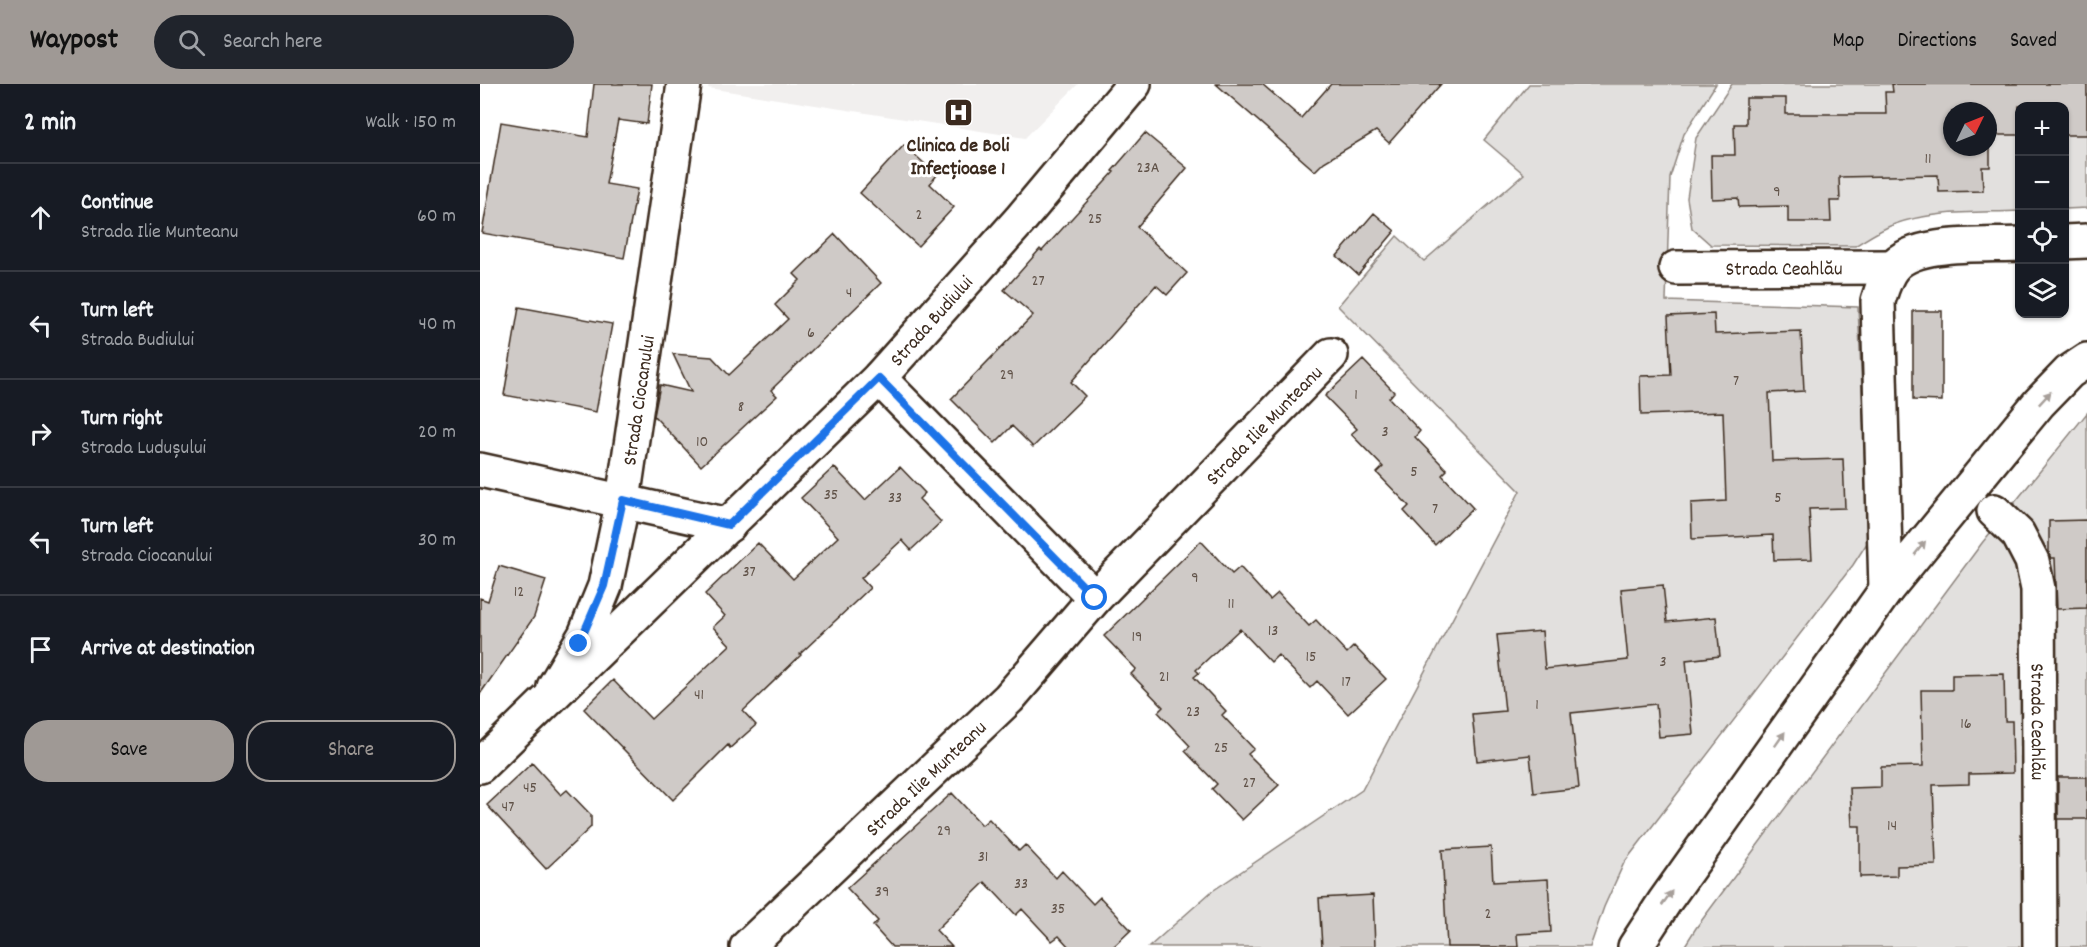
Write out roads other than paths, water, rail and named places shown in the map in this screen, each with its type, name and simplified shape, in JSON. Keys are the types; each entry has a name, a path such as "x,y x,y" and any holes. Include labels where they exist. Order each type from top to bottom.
{"street":[{"name":"Strada Ciocanului","path":"544,704 585,635 604,586 623,500 684,84"},
{"name":"Strada Budiului","path":"480,766 879,378 1020,220 1134,84"},
{"path":"2069,242 2087,241"},
{"path":"1886,590 1878,301 1883,283 1893,267 1908,255 1929,248 2015,244"},
{"name":"Strada Ceahlău","path":"1676,268 1893,267"},
{"name":"Strada Ilie Munteanu","path":"747,947 1009,698 1095,598 1331,355"},
{"path":"1635,947 1665,901 1886,590 2039,403 2069,372 2087,360"},
{"path":"879,378 1095,598"},
{"path":"480,470 729,525"},
{"name":"Strada Ceahlău","path":"1994,511 2018,534 2032,561 2038,589 2040,947"}],"place":[{"name":"Clinica de Boli Infecțioase 1","path":"958,113"}]}
